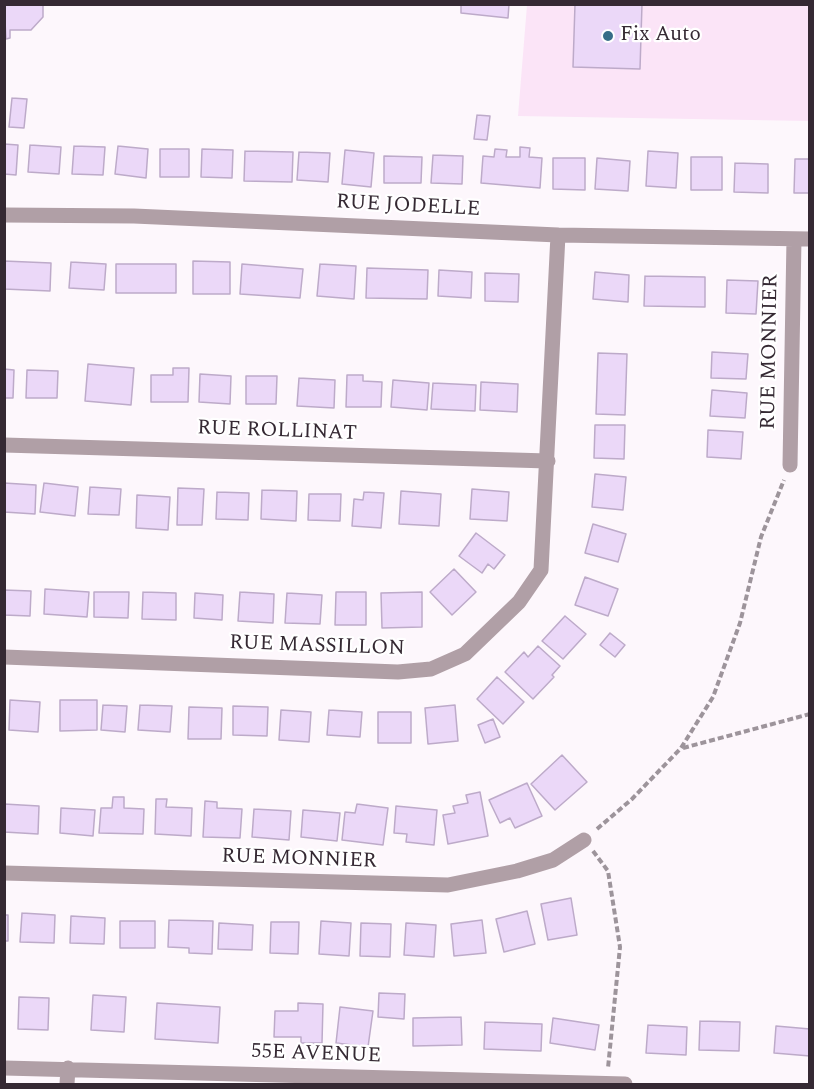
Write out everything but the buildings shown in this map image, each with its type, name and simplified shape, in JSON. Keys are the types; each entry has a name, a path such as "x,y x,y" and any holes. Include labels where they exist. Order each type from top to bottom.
{"street":[{"name":"RUE JODELLE","path":"4,215 134,216 558,236 802,239"},
{"name":"RUE MASSILLON","path":"4,657 398,672 431,669 465,654 519,602 541,570 558,236"},
{"name":"RUE MONNIER","path":"790,465 802,239"},
{"name":"RUE ROLLINAT","path":"4,445 548,461"},
{"name":"RUE MONNIER","path":"4,873 448,885 517,871 553,860 584,840"},
{"name":"55E AVENUE","path":"4,1068 625,1084"},
{"path":"67,1084 68,1068"}],"path":[{"path":"606,1084 620,947 608,871 584,840 632,800 681,748 713,697 740,623 761,537 790,465"},
{"path":"681,748 810,714"}],"shaded area":[{"path":"527,5 809,5 809,121 518,116"}],"place":[{"name":"Fix Auto","path":"608,36"}]}
